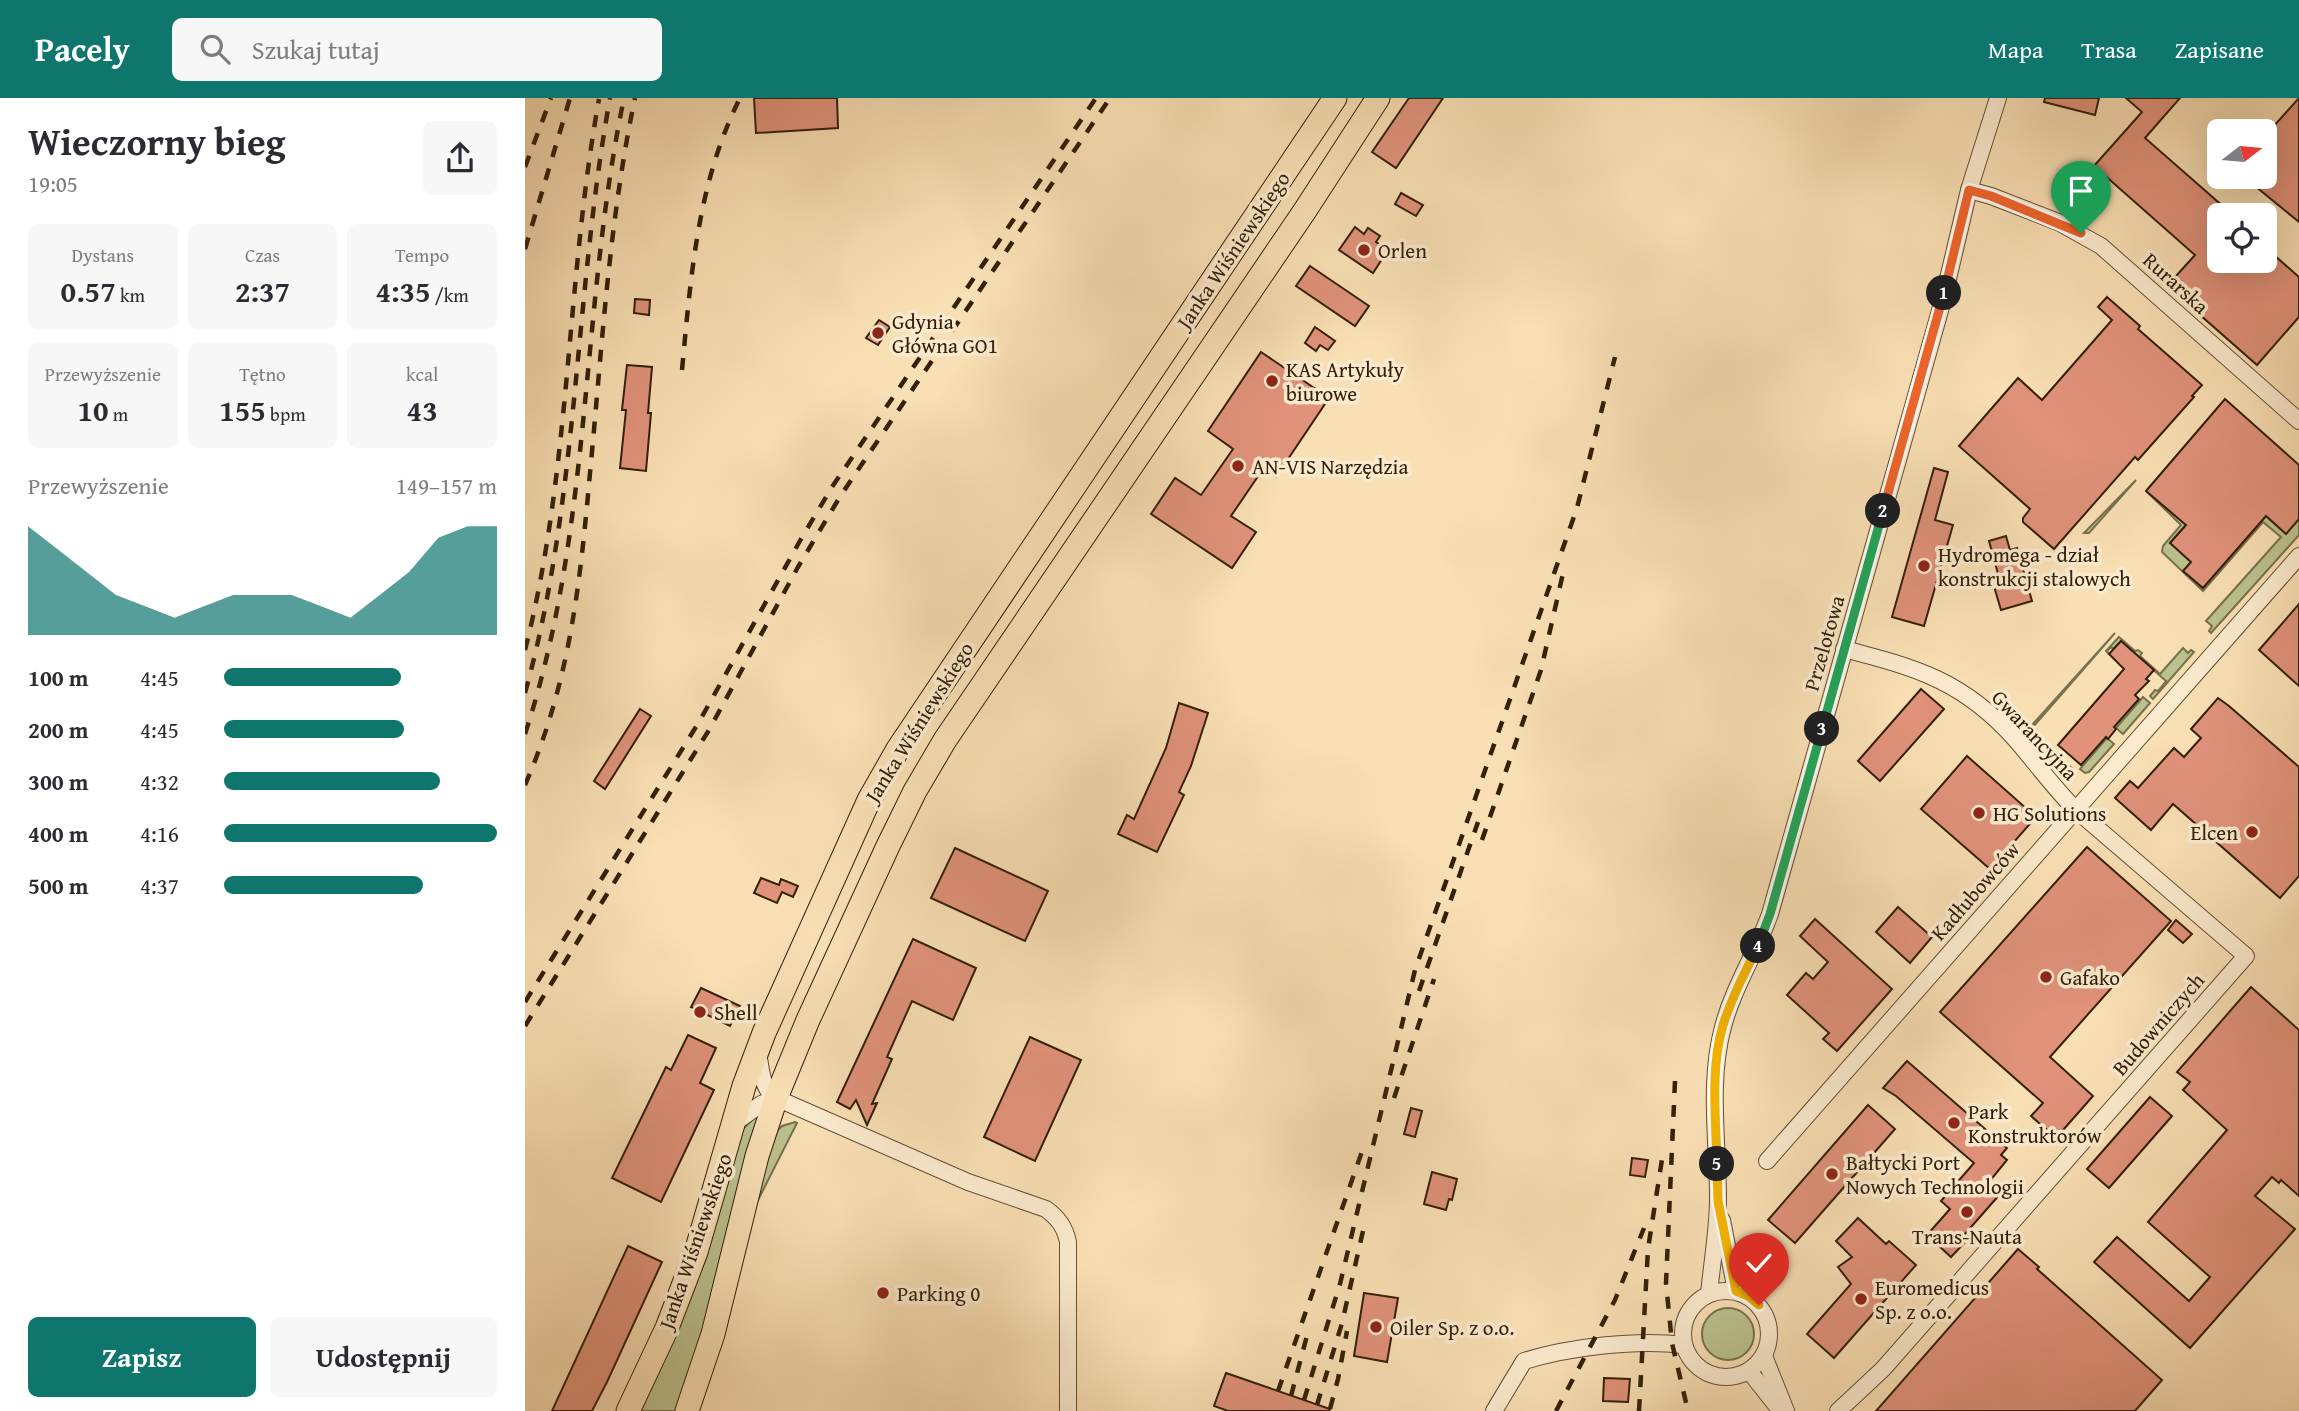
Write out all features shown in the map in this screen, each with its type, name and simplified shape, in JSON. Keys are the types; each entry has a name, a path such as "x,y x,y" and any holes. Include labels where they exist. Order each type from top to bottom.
{"highway":[{"name":"Janka Wiśniewskiego","path":"628,1411 667,1328 689,1271 758,1051 869,800 898,749 1335,98"},
{"name":"Janka Wiśniewskiego","path":"687,1411 713,1334 757,1156 776,1098 808,1020 888,846 927,770 1378,98"}],"street":[{"name":"Przelotowa","path":"1709,1294 1718,1201 1717,1062 1723,1028 1734,994 1760,943 1770,914 1943,300 1969,190 1998,98"},
{"name":"Rurarska","path":"1969,190 2057,222 2101,246 2299,421"},
{"name":"Kadłubowców","path":"1766,1161 2299,556"},
{"name":"Gwarancyjna","path":"1844,649 1915,668 1969,696 2014,737 2075,809"},
{"name":"Budowniczych","path":"1838,1411 1883,1369 2246,956 2075,809"},
{"path":"758,1051 763,1079 770,1094 776,1098 968,1182 1046,1209 1063,1225 1068,1241 1068,1411"},
{"path":"733,1124 761,1104 776,1098"},
{"name":"Przelotowa","path":"1718,1201 1736,1291"},
{"path":"1722,1290 1736,1291 1759,1305 1766,1316 1769,1343 1764,1356 1749,1371 1727,1378 1707,1373 1689,1356 1684,1345 1684,1324 1697,1301 1722,1290"},
{"path":"1648,1341 1684,1324"},
{"path":"1494,1411 1524,1362 1545,1355 1648,1341 1684,1345"},
{"path":"1764,1356 1784,1411"},
{"path":"1749,1371 1784,1411"}],"green space":[{"path":"2136,480 2089,533 2084,533"},
{"path":"2146,491 2186,525 2170,543 2191,562 2184,571 2202,588 2266,516 2286,533 2299,519 2299,535 2211,633 2209,631 2212,626 2206,621 2281,537 2263,522 2203,591 2162,552 2163,546 2181,525"},
{"path":"2115,633 2033,727 2031,726"},
{"path":"2119,637 2135,651 2142,653 2140,656 2160,674 2183,648 2188,653 2191,650 2194,652 2153,699 2150,696 2166,681 2121,641 2107,651 2109,654 2106,651"},
{"path":"2143,697 2150,703 2123,734 2116,728"},
{"path":"2107,738 2114,744 2089,772 2085,773 2080,769"},
{"path":"2047,746 2073,769 2073,775 2061,773 2043,752"},
{"path":"756,1116 758,1119 702,1336 676,1411 639,1411 742,1130"},
{"path":"797,1123 753,1210 775,1133 782,1126"},
{"path":"1728,1308 1738,1310 1746,1316 1752,1324 1752,1344 1746,1352 1738,1358 1728,1360 1718,1358 1710,1352 1704,1344 1702,1334 1704,1324 1710,1316 1718,1310"}],"building":[{"path":"754,98 837,98 838,128 756,133"},
{"path":"1409,98 1443,98 1396,168 1372,152"},
{"path":"2045,98 2099,98 2095,115 2044,102"},
{"path":"2126,98 2180,98 2145,138 2219,203 2207,203 2207,273 2277,273 2277,258 2299,277 2299,317 2257,365 2167,286 2195,255 2094,166 2142,112"},
{"path":"2299,98 2299,222 2259,189 2277,189 2277,123"},
{"path":"1401,193 1423,205 1416,216 1395,204"},
{"name":"Orlen","path":"1355,227 1364,234 1368,228 1380,236 1376,242 1388,250 1373,273 1339,250"},
{"path":"1310,266 1369,306 1355,326 1296,286"},
{"path":"2107,297 2140,326 2138,329 2202,385 2138,460 2135,457 2054,549 2023,522 2030,509 1959,446 2018,378 2042,400 2112,320 2098,307"},
{"path":"635,299 650,300 649,315 634,313"},
{"name":"Gdynia Główna GO1","path":"879,320 890,327 878,345 866,338"},
{"path":"1315,327 1335,341 1328,350 1320,345 1316,351 1305,343"},
{"path":"1261,352 1329,398 1276,477 1263,469 1231,516 1256,532 1232,568 1151,514 1175,478 1201,495 1233,449 1208,431"},
{"path":"627,365 652,367 646,471 620,468"},
{"path":"2225,399 2299,465 2299,519 2286,534 2266,516 2203,588 2183,571 2191,562 2170,543 2186,525 2146,491"},
{"name":"Hydromega - dział konstrukcji stalowych","path":"1934,468 1948,472 1935,520 1953,525 1924,626 1892,617"},
{"path":"2006,536 2010,550 2017,548 2032,601 2001,610 1993,583 2000,581 1989,541"},
{"path":"2299,604 2299,686 2259,650"},
{"path":"2121,641 2154,670 2146,679 2149,681 2135,695 2139,699 2114,727 2116,729 2081,765 2058,745 2124,669 2109,654"},
{"path":"1921,689 1944,709 1880,781 1858,761"},
{"name":"Elcen","path":"2218,698 2299,767 2299,876 2280,898 2173,804 2151,830 2115,798 2130,781 2138,788 2174,748 2184,757 2201,738 2191,729"},
{"path":"1179,703 1208,713 1191,766 1179,792 1184,795 1157,852 1118,834 1127,815 1134,819 1166,748"},
{"path":"640,709 651,716 605,789 594,781"},
{"name":"HG Solutions","path":"1967,756 2036,817 1990,869 1921,809"},
{"name":"Gafako","path":"2087,847 2171,921 2050,1057 2093,1096 2056,1138 2031,1116 2043,1103 1940,1012"},
{"path":"955,848 1048,891 1025,941 931,898"},
{"path":"761,878 779,885 781,879 798,886 793,897 782,892 777,903 754,893"},
{"path":"1898,907 1932,937 1910,963 1876,932"},
{"path":"1815,919 1892,989 1837,1051 1823,1039 1829,1033 1787,995 1806,973 1813,979 1828,962 1800,936"},
{"path":"2176,920 2192,934 2183,943 2168,930"},
{"path":"913,939 976,968 953,1020 912,1001 887,1057 892,1059 872,1104 877,1103 867,1125 856,1100 850,1109 837,1102"},
{"path":"2251,987 2299,1030 2299,1196 2281,1180 2279,1183 2272,1177 2255,1196 2295,1229 2190,1348 2094,1262 2117,1237 2189,1301 2210,1277 2148,1222 2227,1130 2183,1090 2190,1082 2177,1072"},
{"path":"701,988 740,1006 730,1026 691,1007"},
{"path":"688,1035 716,1048 700,1083 714,1090 661,1202 612,1178 666,1067 671,1070"},
{"path":"1030,1037 1081,1060 1035,1161 984,1137"},
{"path":"1907,1061 2007,1148 2001,1155 2007,1160 1989,1182 2001,1193 1964,1235 1968,1239 1951,1257 1927,1235 1950,1209 1941,1201 1974,1163 1883,1088"},
{"path":"2150,1097 2172,1116 2109,1188 2087,1169"},
{"name":"Bałtycki Port Nowych Technologii","path":"1868,1105 1895,1129 1795,1243 1768,1220"},
{"path":"1411,1108 1422,1111 1415,1137 1404,1134"},
{"path":"1632,1158 1648,1160 1645,1177 1630,1175"},
{"path":"1432,1172 1457,1179 1452,1200 1449,1199 1446,1210 1424,1204"},
{"name":"Euromedicus Sp. z o.o.","path":"1858,1218 1886,1244 1889,1241 1916,1265 1834,1358 1807,1334 1851,1284 1838,1267 1852,1257 1836,1241"},
{"path":"628,1246 662,1262 607,1382 592,1411 552,1411"},
{"path":"2018,1249 2162,1380 2135,1411 1876,1411"},
{"name":"Oiler Sp. z o.o.","path":"1364,1293 1398,1298 1387,1362 1354,1356"},
{"path":"1226,1373 1330,1409 1228,1411 1214,1406"},
{"path":"1604,1378 1630,1379 1628,1402 1603,1401"}],"railway":[{"path":"525,167 551,98"},
{"path":"525,249 570,98"},
{"path":"525,693 543,620 556,546 598,172 610,98"},
{"path":"525,734 547,656 563,577 575,497 610,177 624,98"},
{"path":"525,785 553,708 571,632 586,514 613,238 635,98"},
{"path":"682,370 693,265 705,197 714,164 740,98"},
{"path":"525,1002 699,722 832,487 1096,98"},
{"path":"525,1026 709,730 798,567 841,495 1110,98"},
{"path":"525,650 551,514 580,237 599,99"},
{"path":"1304,1400 1340,1284 1415,970 1577,508 1615,357"},
{"path":"1482,840 1541,670 1564,569"},
{"path":"1419,991 1478,822"},
{"path":"1394,1098 1434,979"},
{"path":"1675,1081 1666,1283 1672,1343 1688,1411"},
{"path":"1278,1391 1365,1143"},
{"path":"1639,1411 1648,1249 1663,1153"},
{"path":"1556,1411 1615,1300 1644,1228"},
{"path":"1317,1405 1342,1323 1363,1231"},
{"path":"1291,1396 1309,1328"},
{"path":"1330,1409 1347,1331"}],"place":[{"name":"Orlen","path":"1364,250"},
{"name":"Gdynia Główna GO1","path":"878,333"},
{"name":"KAS Artykuły biurowe","path":"1272,381"},
{"name":"AN-VIS Narzędzia","path":"1238,466"},
{"name":"Hydromega - dział konstrukcji stalowych","path":"1924,566"},
{"name":"HG Solutions","path":"1979,813"},
{"name":"Elcen","path":"2252,832"},
{"name":"Gafako","path":"2046,977"},
{"name":"Shell","path":"700,1012"},
{"name":"Park Konstruktorów","path":"1954,1123"},
{"name":"Bałtycki Port Nowych Technologii","path":"1832,1174"},
{"name":"Trans-Nauta","path":"1967,1212"},
{"name":"Parking 0","path":"883,1293"},
{"name":"Euromedicus Sp. z o.o.","path":"1861,1299"},
{"name":"Oiler Sp. z o.o.","path":"1376,1327"}],"route":[{"path":"1759,1305 1736,1291 1718,1201 1717,1062 1723,1028 1734,994 1760,943 1770,914 1943,300 1969,190 1991,196 2081,233"}]}
